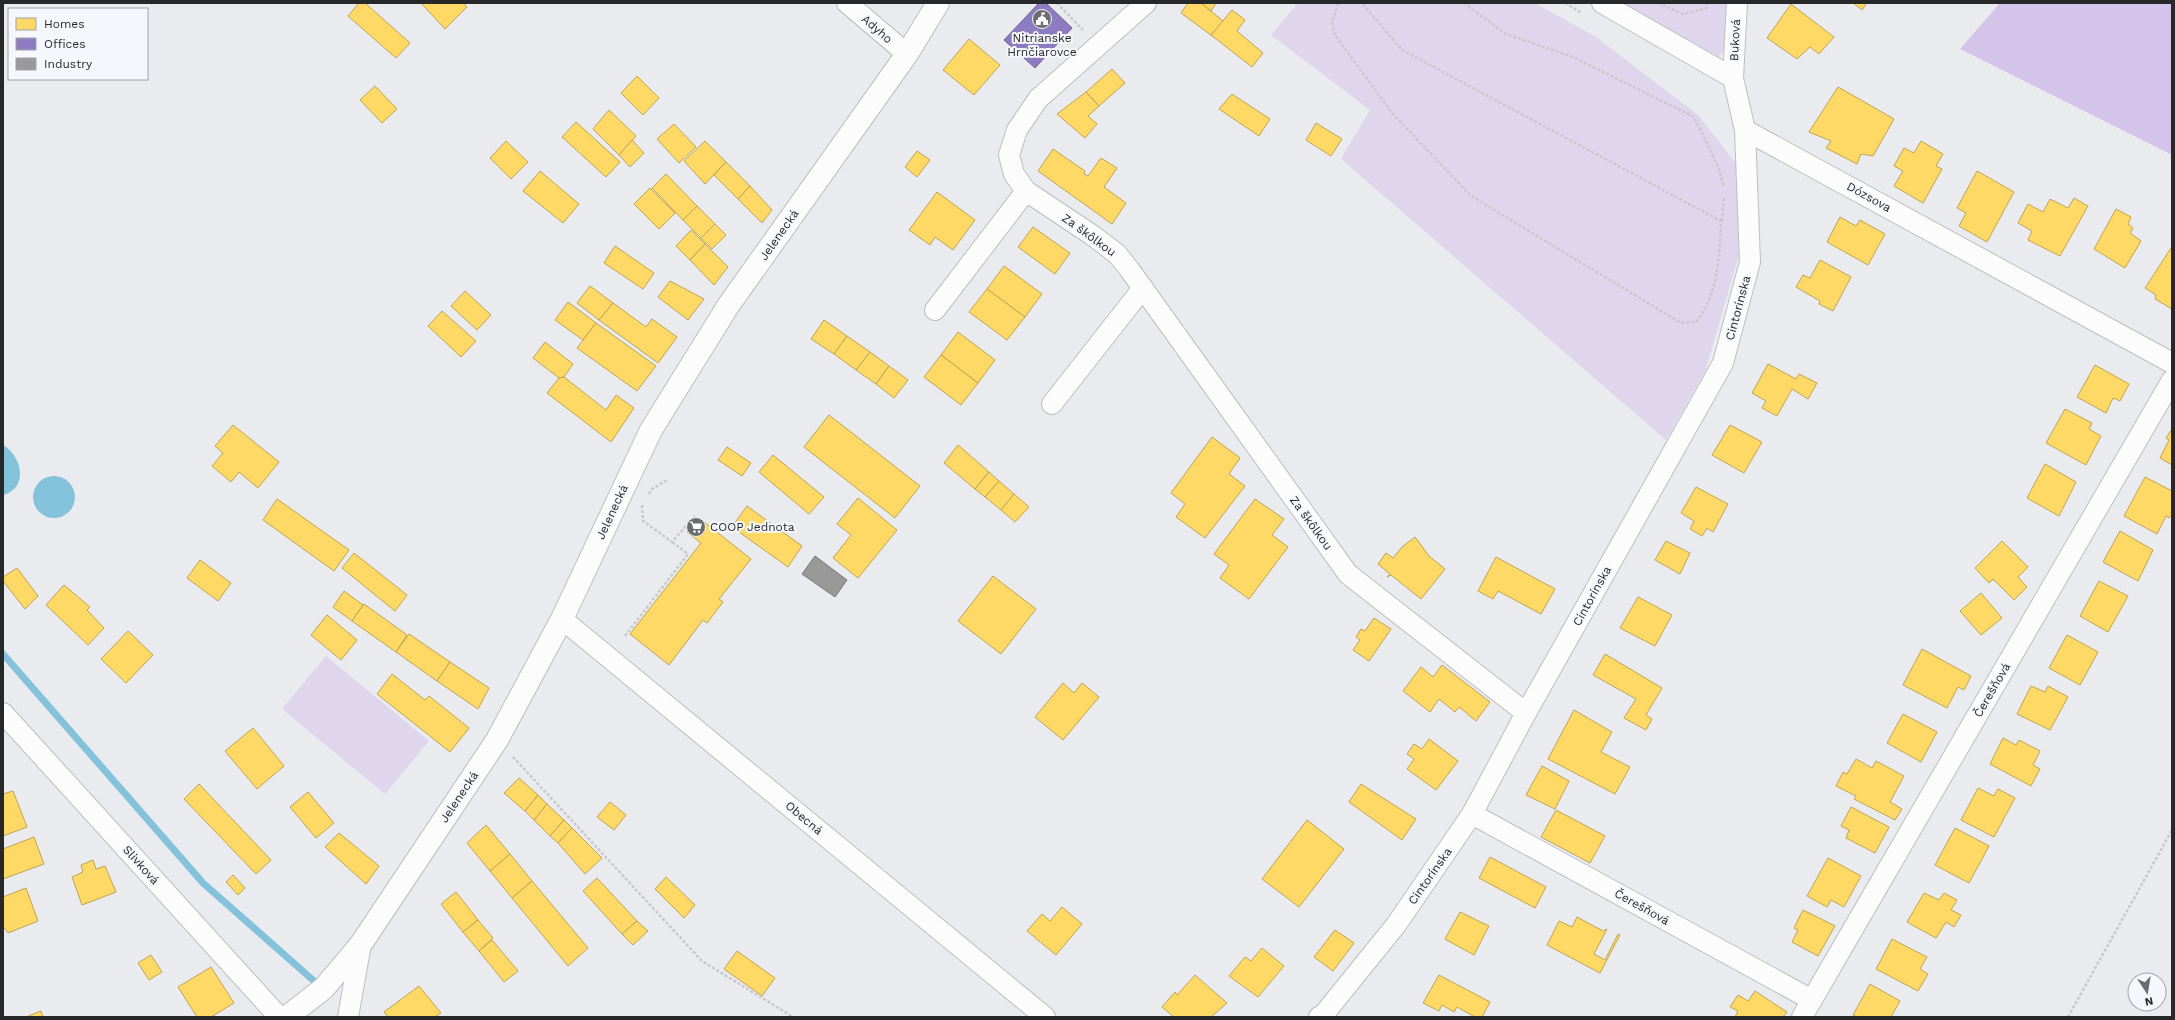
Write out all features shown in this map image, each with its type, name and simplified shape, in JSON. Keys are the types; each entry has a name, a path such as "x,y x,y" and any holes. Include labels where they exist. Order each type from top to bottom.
{"street":[{"name":"Adyho","path":"847,3 907,54"},
{"name":"Jelenecká","path":"287,1017 324,988 361,944 497,740 562,619 651,430 728,306 907,54 938,3"},
{"name":"Za škôlkou","path":"1146,3 1038,99 1017,130 1010,155 1014,174 1026,191 1092,235 1116,254 1143,288 1348,574 1526,713"},
{"path":"1602,3 1734,78 1745,130"},
{"name":"Buková","path":"1734,78 1738,3"},
{"name":"Dózsova","path":"1745,130 2172,363"},
{"name":"Cintorínska","path":"1321,1016 1396,925 1472,814 1526,713 1723,364 1750,262 1745,130"},
{"path":"935,310 1026,191"},
{"path":"1052,404 1143,288"},
{"name":"Čerešňová","path":"1802,1017 2172,380"},
{"name":"Obecná","path":"562,619 1045,1017"},
{"name":"Slivková","path":"3,713 279,1017"},
{"name":"Čerešňová","path":"1472,814 1812,1000"},
{"path":"348,1017 361,944"}],"path":[{"path":"1057,3 1098,45"},
{"path":"1338,3 1332,23 1335,35 1392,113 1471,196 1681,323 1696,322 1703,314 1716,283 1725,190 1717,164 1694,117 1573,57 1506,34 1464,3"},
{"path":"1362,3 1402,50 1721,221 1728,221"},
{"path":"1565,3 1585,14"},
{"path":"1658,3 1683,14 1707,8 1707,3"},
{"path":"625,636 688,554 643,521 642,505 652,489 666,480"},
{"path":"672,542 694,516"},
{"path":"497,740 702,961 793,1017"},
{"path":"2068,1017 2172,830"}],"shaded area":[{"path":"1298,3 1535,3 1596,37 1698,115 1742,171 1748,223 1706,369 1666,440 1341,159 1370,110 1271,35"},
{"path":"1622,3 1729,3 1729,45 1719,57"},
{"path":"2000,3 2172,3 2172,155 1960,49"},
{"path":"326,656 429,741 385,794 282,709"}],"water":[{"path":"3,445 15,456 20,472 17,486 3,495"},
{"path":"50,476 58,476 66,479 72,485 75,497 72,509 66,515 58,518 50,518 42,515 36,509 33,501 33,493 36,485 42,479"}],"building: Homes":[{"path":"359,3 365,3 410,43 396,58 348,16"},
{"path":"421,3 463,3 467,7 445,29"},
{"path":"1188,3 1201,3 1223,21 1211,35 1181,13"},
{"path":"1201,3 1216,3 1211,11"},
{"path":"1853,3 1867,3 1862,10"},
{"path":"1791,4 1834,37 1819,54 1810,47 1797,59 1767,38"},
{"path":"1232,10 1245,20 1237,31 1263,53 1252,67 1211,35"},
{"path":"969,39 1000,65 974,95 943,70"},
{"path":"1112,69 1125,83 1099,106 1086,92"},
{"path":"637,76 659,98 643,115 621,93"},
{"path":"375,86 397,109 382,123 360,100"},
{"path":"1838,87 1894,119 1873,156 1861,154 1857,164 1826,148 1831,141 1809,132"},
{"path":"1086,92 1099,106 1088,116 1097,124 1085,138 1057,114"},
{"path":"1232,94 1270,119 1259,136 1219,109"},
{"path":"609,110 636,136 619,155 593,129"},
{"path":"576,122 620,162 606,177 562,137"},
{"path":"1316,123 1342,139 1331,156 1306,140"},
{"path":"674,124 696,147 679,163 657,139"},
{"path":"632,140 644,153 630,167 619,155"},
{"path":"506,141 528,162 511,179 490,158"},
{"path":"705,141 726,162 705,184 684,161"},
{"path":"1921,141 1943,154 1936,166 1942,169 1923,203 1894,186 1903,171 1894,166 1904,148 1914,153"},
{"path":"1053,149 1085,171 1084,174 1088,176 1101,158 1117,168 1104,187 1126,203 1112,224 1038,171"},
{"path":"917,151 930,160 917,177 905,167"},
{"path":"726,162 750,186 738,199 714,175"},
{"path":"540,171 579,204 563,223 523,191"},
{"path":"1977,171 2014,192 1987,242 1959,226 1966,213 1957,208"},
{"path":"666,174 697,206 683,220 652,188"},
{"path":"750,186 772,210 762,223 738,199"},
{"path":"650,188 675,213 659,229 634,204"},
{"path":"937,192 975,220 953,250 935,237 930,245 909,230"},
{"path":"2074,198 2088,206 2060,256 2028,240 2032,231 2018,223 2028,204 2043,212 2050,199 2068,208"},
{"path":"697,206 715,224 701,238 683,220"},
{"path":"2116,209 2131,217 2128,224 2133,228 2130,233 2141,241 2125,268 2094,249"},
{"path":"1840,217 1856,226 1860,220 1885,234 1868,265 1827,242"},
{"path":"715,224 726,235 712,249 701,238"},
{"path":"1033,227 1070,253 1055,274 1018,247"},
{"path":"691,230 705,244 690,260 676,246"},
{"path":"705,244 728,267 714,285 690,260"},
{"path":"615,246 654,273 643,289 604,263"},
{"path":"2171,248 2172,309 2155,299 2156,295 2145,288"},
{"path":"1820,260 1851,277 1833,311 1819,304 1820,301 1796,287 1803,275 1810,278"},
{"path":"1004,266 1042,294 1025,317 987,289"},
{"path":"670,281 704,299 688,320 658,297"},
{"path":"590,286 613,303 599,320 577,303"},
{"path":"987,289 1025,317 1007,340 969,312"},
{"path":"465,291 491,315 477,330 451,306"},
{"path":"568,302 596,323 583,340 555,320"},
{"path":"613,303 646,327 652,319 677,337 658,363 599,320"},
{"path":"442,311 476,341 461,357 428,326"},
{"path":"824,320 847,336 834,354 811,339"},
{"path":"596,323 656,366 637,391 577,348"},
{"path":"958,332 995,360 978,383 941,355"},
{"path":"847,336 870,352 856,370 834,354"},
{"path":"545,342 573,364 564,377 559,378 533,358"},
{"path":"870,352 889,366 876,384 856,370"},
{"path":"941,355 978,383 961,405 924,377"},
{"path":"1768,364 1796,379 1799,374 1817,383 1808,399 1792,389 1777,416 1762,408 1766,401 1752,393"},
{"path":"2095,365 2129,384 2120,401 2113,398 2106,413 2077,397"},
{"path":"889,366 908,380 894,398 876,384"},
{"path":"564,377 606,410 616,395 634,408 611,442 547,393 559,378"},
{"path":"2065,409 2092,423 2089,429 2101,436 2086,465 2046,443"},
{"path":"829,415 920,486 895,518 804,447"},
{"path":"233,425 279,462 258,488 239,472 231,482 212,466 223,453 215,446"},
{"path":"1730,425 1762,442 1744,473 1712,455"},
{"path":"2172,429 2172,465 2160,458 2169,440 2166,438"},
{"path":"1212,437 1240,458 1229,474 1245,486 1205,538 1176,517 1185,504 1171,493"},
{"path":"958,445 989,472 975,489 944,463"},
{"path":"727,447 751,463 742,476 718,460"},
{"path":"773,455 824,497 809,514 759,472"},
{"path":"2045,464 2076,482 2059,516 2027,498"},
{"path":"989,472 999,481 985,497 975,489"},
{"path":"2145,477 2172,491 2172,514 2169,518 2166,516 2157,534 2124,516"},
{"path":"999,481 1014,494 1001,510 985,497"},
{"path":"1696,487 1728,504 1713,532 1707,528 1702,536 1690,529 1694,521 1681,513"},
{"path":"1014,494 1029,507 1015,522 1001,510"},
{"path":"858,498 897,530 858,578 833,558 851,535 837,524"},
{"path":"277,499 349,550 334,571 263,520"},
{"path":"1255,499 1284,519 1272,535 1288,547 1249,599 1220,578 1229,565 1214,554"},
{"path":"747,506 802,546 788,567 732,527"},
{"path":"699,518 751,559 719,599 723,602 707,623 703,620 669,665 630,634 701,543 687,532"},
{"path":"2120,531 2153,550 2138,581 2103,562"},
{"path":"1415,537 1429,556 1445,569 1421,599 1391,575 1387,577 1390,574 1378,564 1386,553 1393,558 1402,547"},
{"path":"1666,541 1690,553 1680,574 1655,560"},
{"path":"2002,541 2028,567 2018,577 2027,587 2014,600 1993,579 1989,583 1975,568"},
{"path":"354,553 407,595 395,611 342,568"},
{"path":"1496,557 1555,589 1541,614 1498,591 1493,599 1478,591"},
{"path":"200,560 231,583 218,601 187,578"},
{"path":"17,568 38,596 25,609 3,581 3,577"},
{"path":"993,576 1036,609 1001,654 958,621"},
{"path":"2099,581 2128,596 2108,632 2080,616"},
{"path":"64,585 90,607 87,610 104,628 88,645 46,605"},
{"path":"344,591 363,605 352,621 333,607"},
{"path":"1981,593 2002,618 1981,635 1960,611"},
{"path":"1638,597 1672,615 1655,646 1620,628"},
{"path":"364,604 407,635 396,652 352,621"},
{"path":"327,615 357,640 341,660 311,635"},
{"path":"1374,618 1391,629 1369,661 1353,650 1360,640 1356,637 1361,629 1365,631"},
{"path":"128,631 153,655 126,683 101,659"},
{"path":"409,634 450,662 437,681 396,652"},
{"path":"2067,635 2098,652 2080,685 2049,668"},
{"path":"1922,649 1971,676 1964,690 1958,687 1947,708 1903,685"},
{"path":"1605,654 1662,688 1646,715 1652,719 1646,730 1624,718 1636,699 1593,675"},
{"path":"450,662 489,688 478,709 437,681"},
{"path":"1442,665 1490,702 1476,721 1459,707 1455,712 1439,699 1430,712 1403,691 1421,667 1433,677"},
{"path":"392,674 425,700 429,696 469,728 450,752 377,694"},
{"path":"1063,683 1074,693 1082,683 1099,697 1063,740 1035,717"},
{"path":"2031,686 2045,692 2048,686 2068,697 2050,730 2017,714"},
{"path":"1574,710 1612,732 1601,752 1630,767 1615,794 1548,759"},
{"path":"1903,714 1937,732 1921,762 1887,743"},
{"path":"253,728 284,766 257,789 225,751"},
{"path":"2003,738 2016,745 2019,740 2040,751 2033,765 2040,769 2031,786 1990,764"},
{"path":"1429,739 1458,761 1436,790 1407,769 1414,759 1407,754 1414,744 1422,749"},
{"path":"1856,759 1872,768 1876,761 1904,776 1890,802 1902,809 1895,820 1854,799 1856,796 1836,786 1843,772 1847,774"},
{"path":"1542,766 1569,781 1555,809 1526,795"},
{"path":"519,778 538,795 525,811 504,793"},
{"path":"199,784 271,860 256,874 184,799"},
{"path":"1361,784 1416,819 1402,840 1349,802"},
{"path":"1978,788 1994,796 1998,789 2015,798 1994,837 1961,820"},
{"path":"13,791 27,827 3,836 3,794"},
{"path":"308,792 334,823 316,838 290,807"},
{"path":"538,795 547,804 534,820 525,811"},
{"path":"610,802 626,815 614,830 597,817"},
{"path":"547,804 564,820 550,836 534,820"},
{"path":"1851,807 1889,827 1875,853 1846,838 1849,830 1841,826"},
{"path":"1556,810 1605,836 1590,863 1541,837"},
{"path":"564,820 572,828 558,843 550,836"},
{"path":"1307,820 1344,849 1299,907 1262,879"},
{"path":"486,825 510,854 490,871 467,843"},
{"path":"572,828 602,858 585,874 558,843"},
{"path":"1955,828 1989,846 1969,883 1935,865"},
{"path":"339,833 379,866 366,884 325,847"},
{"path":"34,837 44,864 3,879 3,849"},
{"path":"510,854 532,881 512,898 490,871"},
{"path":"1490,857 1546,887 1535,908 1479,878"},
{"path":"1828,858 1861,876 1844,907 1831,900 1827,907 1807,896"},
{"path":"93,860 96,869 105,866 116,892 82,905 72,877 83,872 81,865"},
{"path":"233,875 245,888 238,895 226,882"},
{"path":"666,877 695,905 684,918 655,889"},
{"path":"597,878 637,921 622,934 583,891"},
{"path":"532,881 588,948 568,966 512,898"},
{"path":"26,888 38,921 8,933 3,926 3,897"},
{"path":"456,892 478,920 463,932 441,904"},
{"path":"1924,893 1939,900 1944,893 1957,900 1951,910 1961,915 1954,927 1946,922 1936,938 1907,922"},
{"path":"1062,907 1082,924 1056,955 1027,931 1042,914 1050,921"},
{"path":"1803,910 1835,926 1818,956 1792,942 1798,930 1794,928"},
{"path":"1460,912 1489,926 1474,955 1445,939"},
{"path":"1577,917 1603,931 1607,929 1594,954 1605,960 1618,934 1620,935 1600,973 1547,945 1559,921 1572,927"},
{"path":"478,920 493,938 479,951 463,932"},
{"path":"637,921 648,931 633,945 622,934"},
{"path":"1335,930 1354,943 1333,971 1314,957"},
{"path":"1892,939 1927,957 1920,969 1928,974 1918,991 1876,969"},
{"path":"492,940 518,971 504,982 479,951"},
{"path":"1262,948 1284,966 1258,997 1229,976 1245,957 1251,961"},
{"path":"737,951 775,978 762,996 724,969"},
{"path":"151,955 162,972 149,980 138,963"},
{"path":"211,967 234,1003 211,1017 197,1017 178,987"},
{"path":"1195,975 1227,1003 1211,1017 1174,1017 1162,1007 1175,992 1177,995"},
{"path":"1439,975 1490,1002 1482,1017 1475,1017 1457,1007 1454,1012 1442,1005 1439,1011 1423,1003"},
{"path":"1870,984 1900,1001 1891,1017 1857,1017 1853,1015"},
{"path":"419,986 441,1013 435,1017 388,1017 384,1012"},
{"path":"1755,991 1787,1012 1783,1017 1735,1017 1738,1011 1730,1007 1738,995 1748,1001"},
{"path":"41,1011 43,1017 26,1017"}],"building: Offices":[{"path":"1039,3 1046,3 1072,28 1035,68 1004,40"}],"building: Industry":[{"path":"815,556 847,580 835,597 802,574"}],"waterway":[{"path":"3,654 203,883 314,981"}],"place":[{"name":"Nitrianske Hrnčiarovce","path":"1042,19"},
{"name":"COOP Jednota","path":"696,527"}]}
